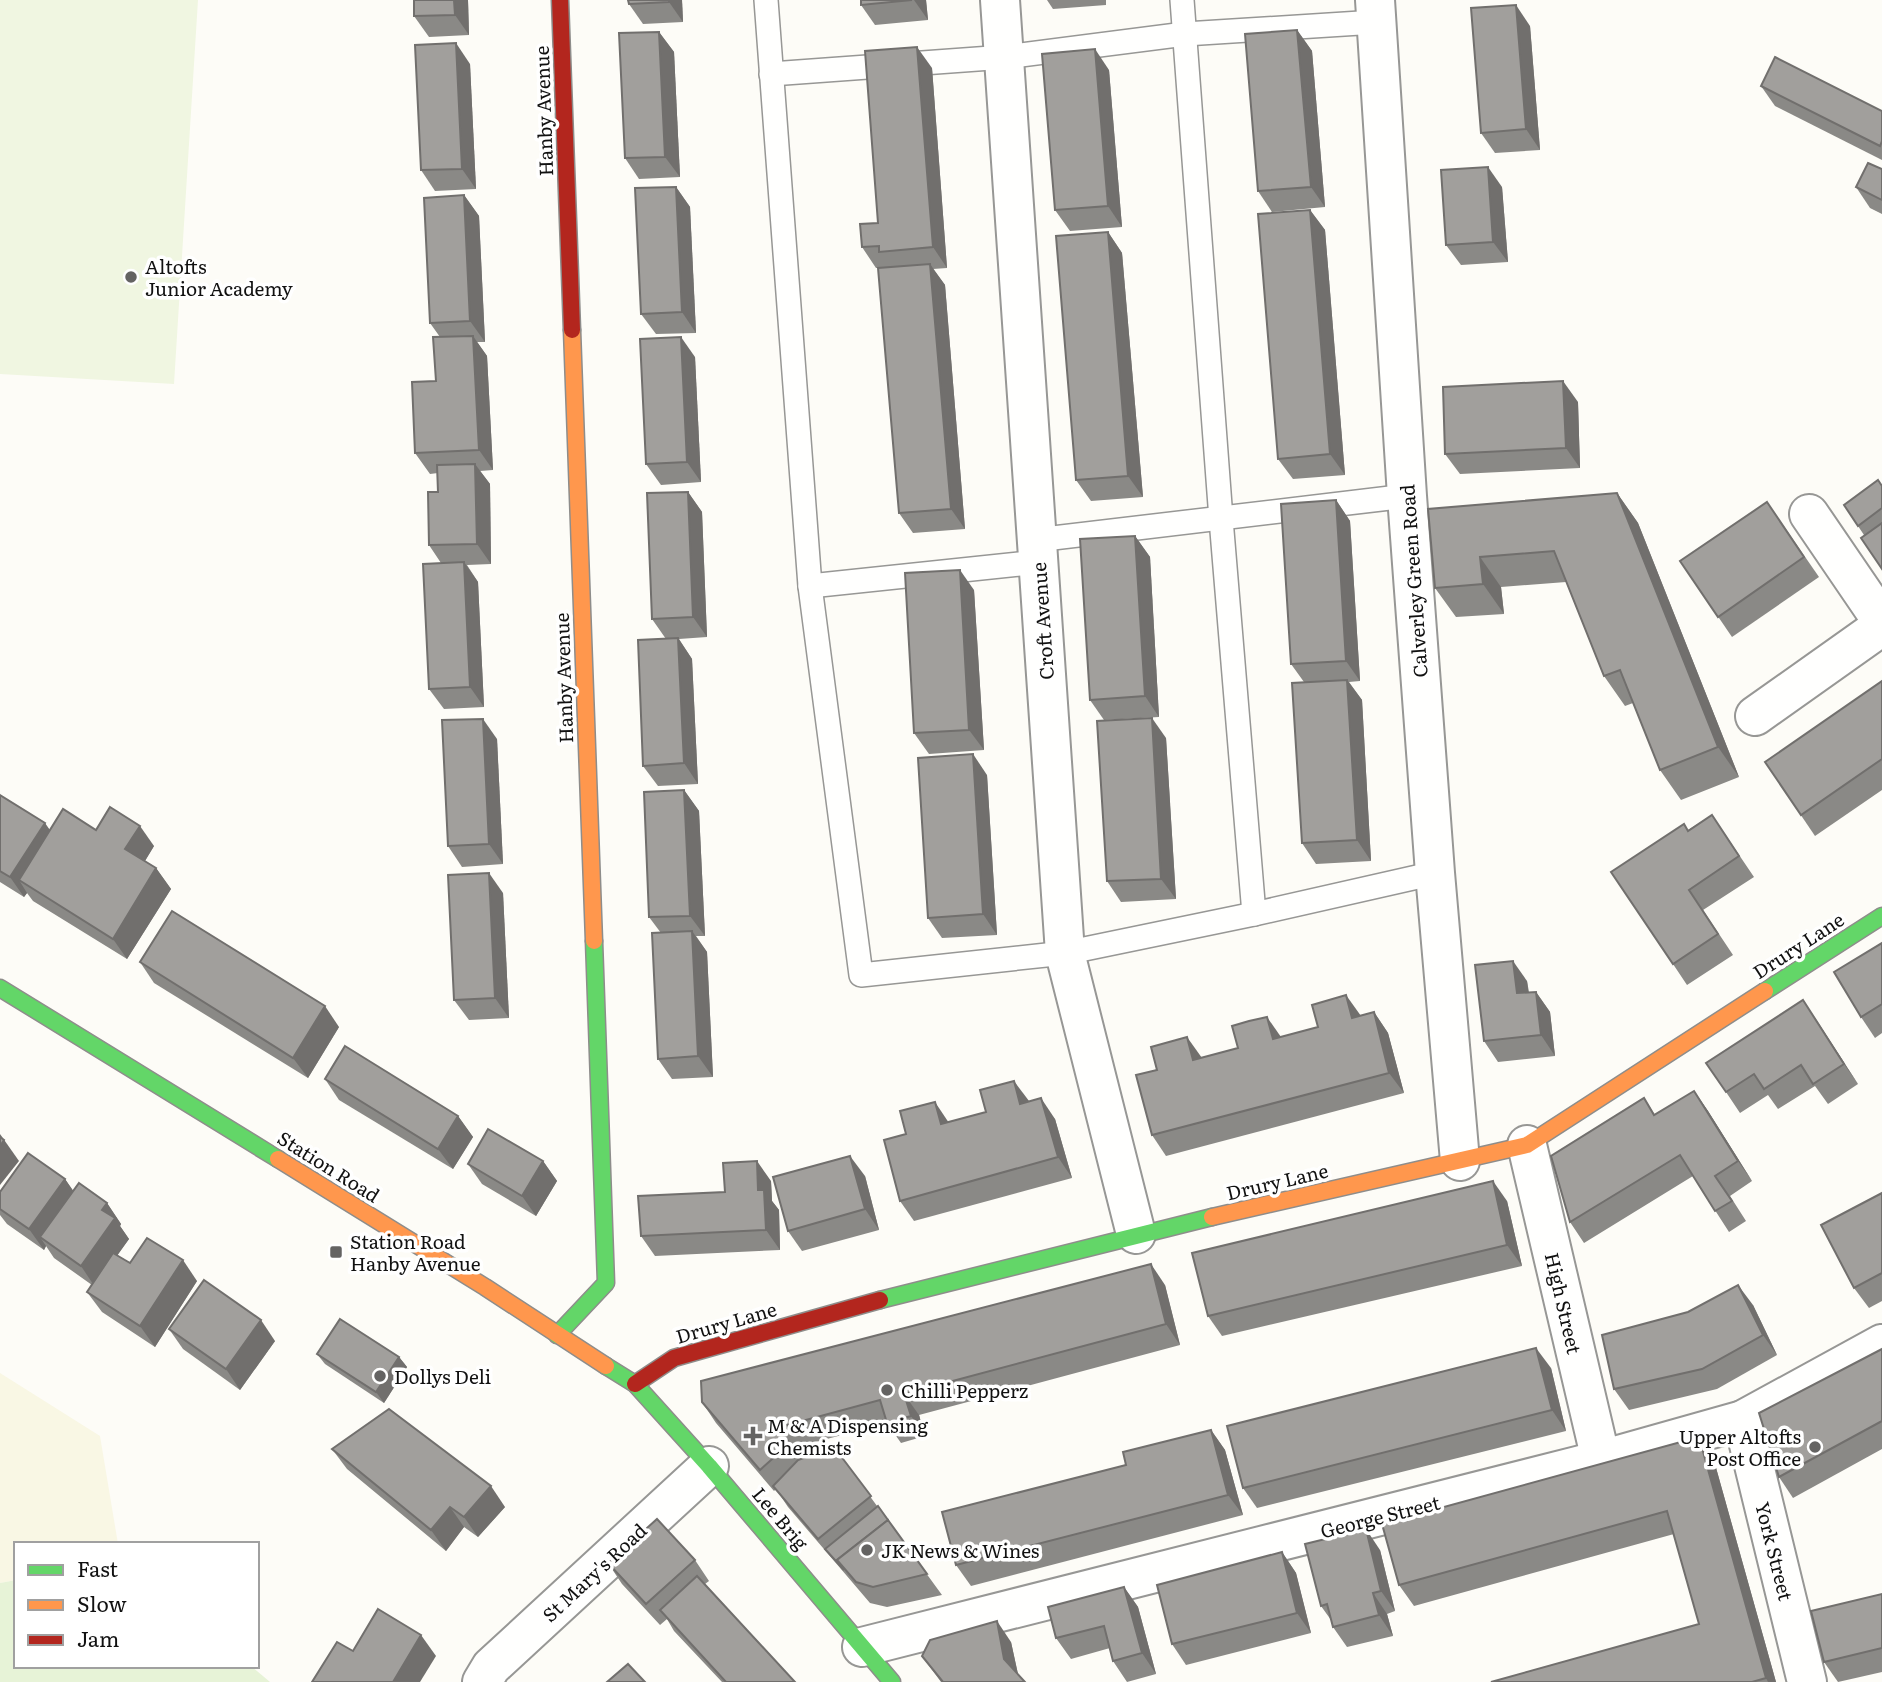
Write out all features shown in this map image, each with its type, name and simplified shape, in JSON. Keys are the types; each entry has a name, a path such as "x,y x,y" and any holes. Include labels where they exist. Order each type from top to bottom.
{"street":[{"name":"Hanby Avenue","path":"557,1335 606,1283 560,0"},
{"name":"Croft Avenue","path":"1000,0 1065,953 1136,1234"},
{"name":"Calverley Green Road","path":"1375,11 1406,496 1460,1161"},
{"path":"1755,716 1882,624 1809,514"},
{"name":"Drury Lane","path":"635,1384 674,1359 891,1297 1136,1234 1527,1145 1882,916"},
{"name":"Station Road","path":"0,988 473,1279 635,1384"},
{"name":"High Street","path":"1527,1145 1601,1460"},
{"name":"George Street","path":"862,1647 1601,1460 1743,1420 1882,1344"},
{"name":"Lee Brig","path":"635,1384 709,1466 892,1682"},
{"name":"York Street","path":"1743,1420 1807,1682"},
{"name":"St Mary's Road","path":"492,1677 709,1466"}],"lane":[{"path":"766,0 810,586 861,975 1065,953 1435,873"},
{"path":"1182,0 1254,914"},
{"path":"771,74 1005,57 1375,11"},
{"path":"810,586 1221,519 1406,496"}],"shaded area":[{"path":"0,1373 100,1436 118,1542 14,1542 14,1580 0,1583"}],"green space":[{"path":"0,0 198,0 174,384 0,374"},
{"path":"14,1580 14,1668 253,1668 270,1682 0,1682 0,1583"}],"building":[{"path":"414,0 454,0 455,15 414,16"},
{"path":"628,0 669,0 669,2 629,4"},
{"path":"861,0 912,0 861,5"},
{"path":"1516,5 1526,129 1481,133 1471,8"},
{"path":"1297,30 1311,187 1258,191 1245,34"},
{"path":"659,32 665,157 625,158 619,33"},
{"path":"456,43 462,169 421,170 415,45"},
{"path":"917,47 933,247 879,252 879,246 862,247 860,224 878,223 865,51"},
{"path":"1095,49 1108,206 1055,210 1042,54"},
{"path":"1775,57 1882,111 1880,146 1761,86"},
{"path":"1868,163 1882,169 1882,200 1856,187"},
{"path":"1488,167 1493,242 1446,245 1441,170"},
{"path":"676,187 682,312 641,314 635,188"},
{"path":"464,195 470,321 430,323 424,198"},
{"path":"1310,210 1330,454 1278,459 1258,214"},
{"path":"1108,232 1128,476 1076,480 1056,236"},
{"path":"930,264 951,509 899,513 878,268"},
{"path":"473,336 479,450 415,453 412,382 436,381 433,337"},
{"path":"681,337 687,462 646,464 640,339"},
{"path":"1563,381 1566,448 1445,454 1443,387"},
{"path":"475,464 477,544 429,545 428,492 438,492 437,465"},
{"path":"1878,480 1882,486 1882,508 1858,526 1844,505"},
{"path":"688,492 693,617 652,619 647,493"},
{"path":"1617,493 1718,747 1660,770 1620,670 1604,676 1554,551 1480,557 1483,584 1435,588 1428,509"},
{"path":"1336,500 1346,661 1291,664 1281,504"},
{"path":"1767,502 1804,557 1718,617 1680,561"},
{"path":"1882,523 1882,569 1861,538"},
{"path":"1135,536 1145,696 1090,700 1080,539"},
{"path":"464,562 470,687 429,689 423,564"},
{"path":"960,570 969,730 914,733 905,573"},
{"path":"678,638 684,763 643,766 638,640"},
{"path":"1347,680 1357,840 1302,843 1292,683"},
{"path":"1882,681 1882,759 1801,815 1765,762"},
{"path":"1152,718 1161,879 1107,881 1097,721"},
{"path":"483,719 489,844 448,846 442,720"},
{"path":"973,754 983,914 928,918 918,758"},
{"path":"684,790 690,916 649,917 644,792"},
{"path":"0,795 45,823 10,877 0,871"},
{"path":"110,807 140,826 125,849 156,868 113,939 19,880 63,809 96,830"},
{"path":"1712,815 1739,856 1689,890 1718,934 1673,964 1611,872 1684,824 1688,831"},
{"path":"489,873 495,998 454,1000 448,875"},
{"path":"172,911 325,1006 293,1058 140,962"},
{"path":"692,931 698,1056 658,1059 652,933"},
{"path":"1882,943 1882,1004 1861,1017 1834,972"},
{"path":"1513,961 1517,993 1536,992 1541,1035 1484,1041 1475,965"},
{"path":"1346,995 1352,1018 1374,1012 1389,1073 1152,1135 1136,1075 1157,1070 1151,1047 1187,1037 1193,1060 1238,1048 1232,1026 1249,1021 1267,1017 1273,1039 1318,1027 1312,1005"},
{"path":"1803,1000 1844,1064 1813,1084 1801,1065 1764,1089 1754,1074 1726,1092 1706,1063"},
{"path":"345,1046 458,1116 438,1149 325,1079"},
{"path":"1014,1081 1020,1104 1041,1098 1058,1157 900,1201 884,1140 906,1134 900,1111 935,1102 941,1124 986,1112 980,1090"},
{"path":"1694,1091 1738,1161 1715,1176 1732,1201 1715,1211 1680,1155 1570,1222 1551,1156 1644,1098 1654,1115"},
{"path":"488,1129 543,1161 522,1196 468,1164"},
{"path":"28,1153 65,1179 29,1229 0,1209 0,1192"},
{"path":"850,1156 865,1209 788,1231 773,1177"},
{"path":"757,1161 758,1190 764,1190 766,1230 641,1236 638,1196 725,1192 723,1163"},
{"path":"1493,1181 1507,1245 1208,1316 1192,1253"},
{"path":"79,1183 107,1203 102,1210 115,1218 81,1266 40,1237"},
{"path":"1882,1193 1882,1273 1854,1288 1821,1225"},
{"path":"147,1238 183,1260 140,1326 87,1292 113,1253 130,1263"},
{"path":"1151,1264 1166,1324 904,1394 911,1416 887,1423 880,1400 776,1428 790,1443 760,1470 702,1402 701,1381"},
{"path":"204,1280 261,1320 226,1369 169,1329"},
{"path":"1738,1285 1763,1335 1702,1369 1614,1389 1602,1335 1688,1312"},
{"path":"340,1319 399,1357 376,1392 317,1354"},
{"path":"1536,1348 1552,1410 1243,1488 1227,1426"},
{"path":"1882,1349 1882,1421 1779,1477 1759,1413"},
{"path":"389,1409 491,1486 464,1517 450,1507 431,1530 332,1449"},
{"path":"1211,1430 1228,1495 956,1565 942,1512 1126,1465 1123,1452"},
{"path":"1699,1437 1766,1678 1752,1682 1491,1682 1699,1624 1667,1511 1399,1585 1382,1524"},
{"path":"834,1447 871,1496 818,1539 773,1486 798,1460"},
{"path":"878,1506 888,1520 837,1560 844,1570 825,1549"},
{"path":"657,1519 695,1560 646,1604 608,1563"},
{"path":"888,1520 927,1574 873,1587 856,1582 837,1560"},
{"path":"1366,1529 1381,1591 1373,1593 1379,1615 1333,1627 1327,1604 1321,1606 1305,1544"},
{"path":"1282,1552 1297,1613 1172,1644 1157,1585"},
{"path":"697,1576 795,1682 726,1682 660,1610"},
{"path":"1124,1587 1142,1653 1113,1661 1104,1626 1056,1638 1048,1607"},
{"path":"1882,1594 1882,1648 1824,1662 1811,1611"},
{"path":"378,1609 421,1635 393,1682 312,1682 337,1642 353,1651"},
{"path":"997,1621 1004,1659 1025,1682 943,1682 922,1656 930,1640"},
{"path":"628,1664 645,1682 607,1682"}],"traffic: fast":[{"path":"1765,991 1882,916"},
{"path":"557,1335 606,1283 594,941"},
{"path":"0,988 278,1159"},
{"path":"880,1300 1212,1217"},
{"path":"606,1366 635,1384 709,1466 892,1682"}],"traffic: slow":[{"path":"572,330 594,941"},
{"path":"1212,1217 1527,1145 1765,991"},
{"path":"278,1159 485,1287 606,1366"}],"traffic: jam":[{"path":"560,0 572,330"},
{"path":"635,1384 674,1358 880,1300"}],"place":[{"name":"Altofts Junior Academy","path":"131,277"},
{"name":"Station Road Hanby Avenue","path":"336,1252"},
{"name":"Dollys Deli","path":"380,1376"},
{"name":"Chilli Pepperz","path":"887,1390"},
{"name":"M & A Dispensing Chemists","path":"753,1436"},
{"name":"Upper Altofts Post Office","path":"1815,1447"},
{"name":"JK News & Wines","path":"867,1550"}]}
